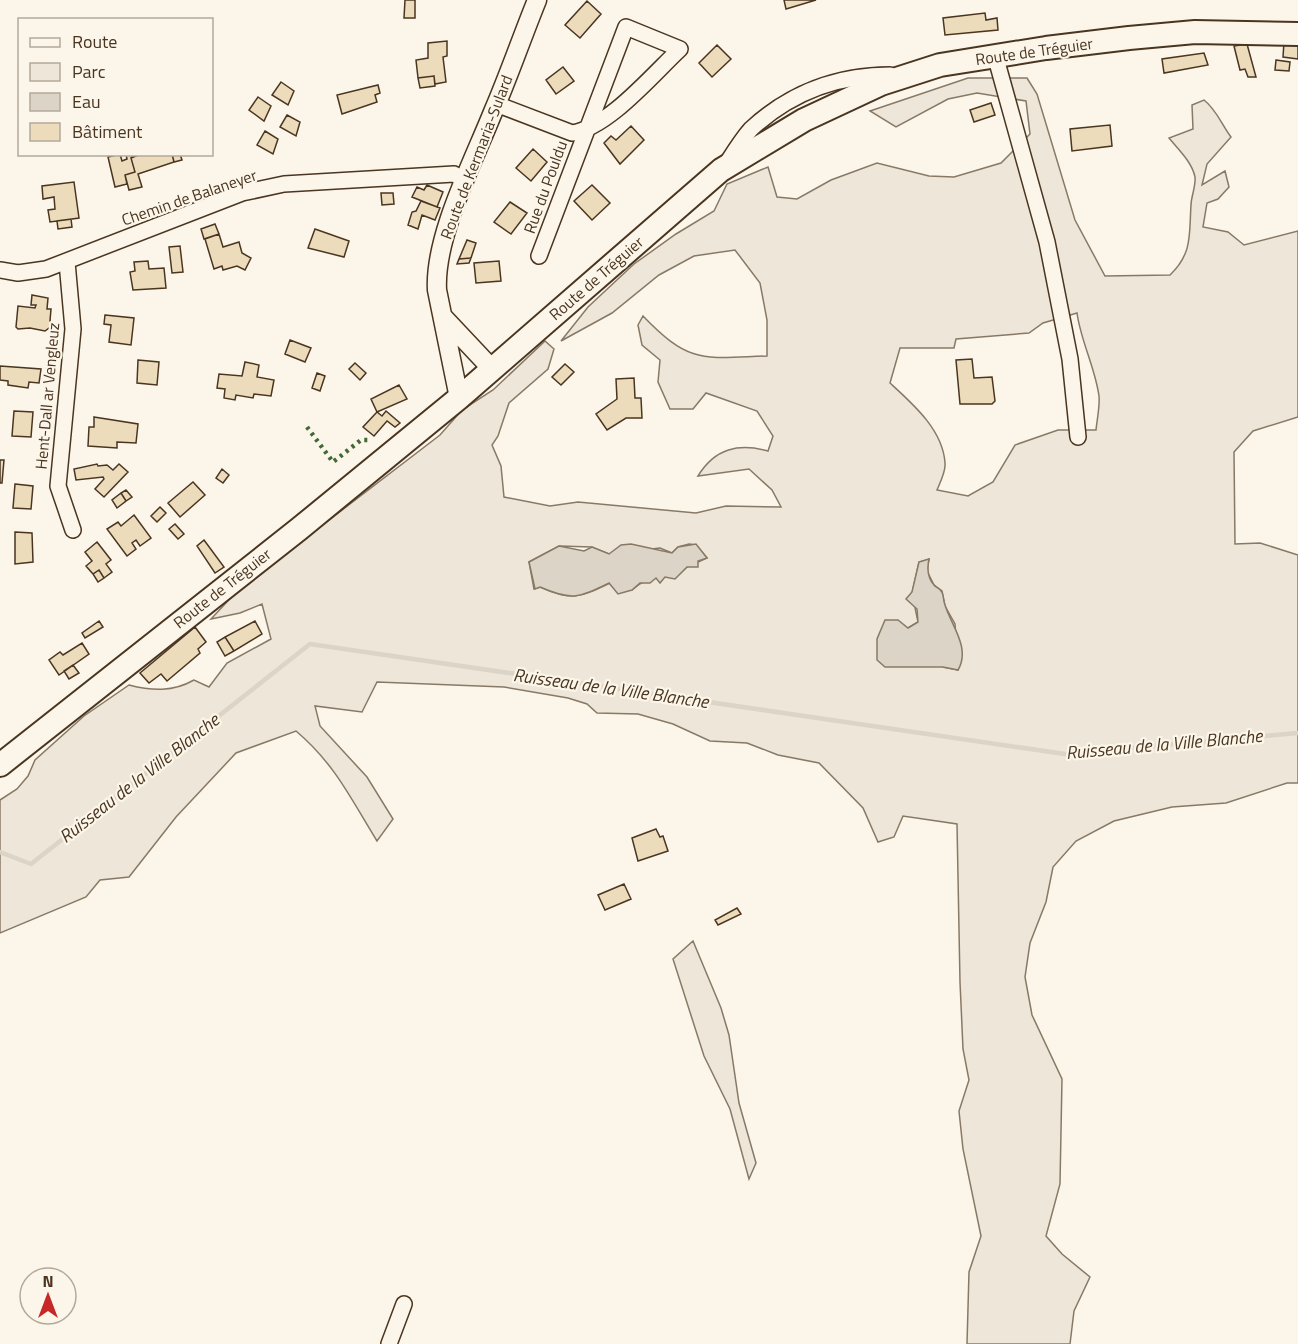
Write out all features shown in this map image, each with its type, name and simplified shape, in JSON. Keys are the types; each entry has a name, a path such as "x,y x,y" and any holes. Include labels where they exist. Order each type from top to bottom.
{"main road":[{"name":"Route de Tréguier","path":"0,765 299,529 459,398 721,170 804,120 845,99 940,65 1094,42 1195,33 1298,34"}],"street":[{"name":"Route de Kermaria-Sulard","path":"459,398 438,297 436,273 439,254 465,180 537,0"},
{"name":"Rue du Pouldu","path":"539,256 585,131 626,27 680,50 607,117 585,131"},
{"path":"995,56 1047,242 1070,359 1078,437"},
{"path":"496,104 572,133 585,131"},
{"name":"Chemin de Balaneyer","path":"0,270 18,273 67,262 242,193 284,184 454,174 465,180"},
{"name":"Hent-Dall ar Vengleuz","path":"67,262 73,329 58,486 73,530"},
{"path":"444,318 492,369"},
{"path":"389,1344 404,1304"}],"green space":[{"path":"968,78 1027,78 1037,94 1075,220 1105,276 1170,275 1183,259 1186,251 1190,234 1191,202 1195,177 1188,161 1169,138 1193,129 1192,105 1204,100 1215,112 1231,137 1207,164 1202,185 1225,171 1229,187 1218,199 1207,203 1203,227 1228,232 1244,245 1298,231 1298,417 1253,431 1234,452 1235,544 1260,543 1298,555 1298,783 1287,783 1226,803 1172,807 1114,821 1076,841 1053,867 1046,902 1030,943 1025,977 1032,1015 1062,1079 1060,1184 1046,1236 1062,1254 1090,1277 1074,1311 1070,1344 967,1344 969,1272 981,1236 963,1149 959,1111 969,1080 963,1049 957,824 903,816 894,837 878,842 863,808 819,763 778,755 747,743 710,741 673,724 638,714 597,713 587,704 568,698 504,687 377,682 362,712 315,706 320,726 367,777 393,819 377,841 332,769 310,743 296,731 236,753 176,817 129,877 100,880 86,897 0,933 0,800 17,789 28,776 35,760 84,716 129,685 162,689 178,687 194,680 209,687 227,663 271,639 262,604 240,613 211,619 239,589 440,435 462,410 493,390 545,341 554,349 548,369 509,403 498,436 492,445 501,466 504,497 550,506 578,502 696,513 726,506 781,507 772,490 749,469 698,476 712,459 728,450 747,448 768,451 773,436 757,411 706,393 693,409 670,409 658,382 660,360 642,345 638,325 643,316 673,343 686,351 699,355 712,357 767,356 767,320 760,283 735,250 694,256 659,275 612,313 561,341 588,307 634,264 676,234 714,211 727,184 768,167 777,197 797,199 831,180 877,163 929,176 954,177 1001,163 1030,134 1026,101 977,93 948,99 896,127 870,111","holes":["1077,313 1099,396 1096,430 1058,430 1015,445 993,482 968,496 937,490 945,466 939,440 925,418 890,383 900,348 954,348 956,339 1029,333 1043,323","696,545 707,558 687,567 675,578 652,579 632,590 610,583 583,595 575,596 540,587 534,589 529,562 559,546 592,547 609,554 660,548 672,553 678,547","929,559 927,571 934,585 942,591 945,606 955,624 958,670 943,667 908,628 918,622 912,593 919,562"]},
{"path":"693,941 721,1008 729,1035 739,1103 756,1163 749,1179 730,1109 704,1056 673,959"}],"water":[{"path":"631,544 672,553 678,547 696,544 707,558 698,561 698,567 687,567 675,579 665,577 660,583 656,578 650,583 640,583 632,590 618,594 609,583 575,596 540,587 535,589 529,562 559,546 584,551 592,547 609,554 621,545"},
{"path":"929,559 929,576 943,594 944,603 959,637 962,653 958,670 943,667 885,667 877,660 877,639 885,620 898,620 908,628 918,622 917,609 906,599 912,592 919,562"}],"building":[{"path":"405,0 415,0 415,18 404,18"},
{"path":"784,0 816,0 786,9"},
{"path":"587,1 601,14 580,38 565,25"},
{"path":"985,13 986,20 997,18 998,30 945,35 943,18"},
{"path":"447,41 447,56 443,57 446,82 435,84 434,76 418,78 416,60 428,58 428,43"},
{"path":"1284,42 1298,44 1298,59 1283,57"},
{"path":"1247,44 1256,77 1248,77 1245,69 1240,70 1234,46"},
{"path":"717,45 731,59 712,77 699,63"},
{"path":"1204,53 1208,65 1164,73 1162,59"},
{"path":"1276,60 1290,62 1289,71 1275,70"},
{"path":"563,67 574,81 556,94 546,80"},
{"path":"434,76 435,86 420,88 418,78"},
{"path":"281,82 294,91 288,105 272,95"},
{"path":"378,85 380,93 375,95 377,102 342,114 337,95"},
{"path":"258,97 271,106 264,121 249,110"},
{"path":"991,103 995,115 974,122 970,110"},
{"path":"287,115 300,122 296,136 280,127"},
{"path":"1110,125 1112,146 1072,151 1070,129"},
{"path":"631,126 644,140 620,164 604,143 611,136 616,140"},
{"path":"265,131 278,139 273,154 257,145"},
{"path":"533,149 547,162 531,181 516,168"},
{"path":"121,156 122,161 127,159 126,156 132,156 135,172 125,175 127,184 115,187 108,157"},
{"path":"172,156 174,162 138,174 142,187 129,190 125,175 135,172 131,158"},
{"path":"172,156 181,156 182,160 174,162"},
{"path":"74,182 79,218 50,222 48,210 55,209 54,197 43,199 42,186"},
{"path":"427,185 443,192 437,207 412,197 417,187 424,190"},
{"path":"592,185 610,203 592,220 574,201"},
{"path":"381,193 393,193 394,204 382,205"},
{"path":"421,201 440,208 435,220 422,215 418,229 408,225 412,212 416,211"},
{"path":"510,202 527,213 511,234 494,222"},
{"path":"71,219 72,227 58,229 57,221"},
{"path":"215,224 219,234 204,239 201,229"},
{"path":"315,229 349,241 344,257 308,248"},
{"path":"219,234 223,247 239,242 242,253 251,258 245,270 237,266 223,270 222,266 214,269 205,239"},
{"path":"467,240 476,243 471,258 459,259"},
{"path":"180,246 183,272 172,273 169,247"},
{"path":"471,258 469,263 457,264 459,259"},
{"path":"148,261 149,269 164,268 166,288 133,290 130,272 135,271 134,262"},
{"path":"499,261 501,281 476,283 474,263"},
{"path":"32,295 48,298 47,309 51,309 50,321 53,325 45,331 16,327 18,306 35,308 36,305 31,305"},
{"path":"105,315 134,318 131,345 109,342 111,325 104,324"},
{"path":"290,340 311,348 305,362 285,354"},
{"path":"972,359 974,378 992,377 995,401 992,404 960,404 956,360"},
{"path":"138,360 159,362 157,385 137,383"},
{"path":"245,362 259,365 257,377 274,380 271,396 254,394 253,398 236,395 235,400 224,398 225,389 217,388 219,374 242,376"},
{"path":"355,363 366,373 360,380 349,369"},
{"path":"565,364 574,372 561,385 552,377"},
{"path":"0,366 41,369 39,383 29,382 28,388 8,385 8,381 0,380"},
{"path":"317,373 325,376 320,391 312,388"},
{"path":"634,378 635,398 641,398 642,418 626,418 607,430 596,414 617,399 616,379"},
{"path":"399,385 407,399 377,412 371,399"},
{"path":"14,411 33,412 31,437 12,436"},
{"path":"386,411 400,423 395,427 387,421 374,436 363,427 377,412 382,416"},
{"path":"94,417 138,424 136,443 117,442 117,448 88,446 89,427 94,427"},
{"path":"0,460 4,460 2,483 0,483"},
{"path":"97,464 98,466 107,465 113,470 119,464 128,472 104,497 95,489 104,479 103,477 76,480 74,469"},
{"path":"222,469 229,475 223,483 216,478"},
{"path":"193,482 205,495 180,517 168,503"},
{"path":"15,484 33,486 31,509 13,508"},
{"path":"126,490 132,497 126,501 121,493"},
{"path":"121,493 126,501 117,508 112,500"},
{"path":"160,507 166,513 157,522 151,516"},
{"path":"134,515 151,538 140,546 136,540 132,543 136,549 127,556 107,529 118,522 121,526"},
{"path":"175,524 184,534 178,539 169,529"},
{"path":"15,532 32,533 33,562 15,564"},
{"path":"204,540 224,567 215,573 197,546"},
{"path":"97,542 111,560 106,564 112,572 104,578 99,570 93,574 86,566 92,561 85,552"},
{"path":"99,570 104,578 98,582 93,574"},
{"path":"99,621 103,627 85,638 82,633"},
{"path":"255,621 262,634 234,651 225,637"},
{"path":"195,627 206,642 198,649 200,653 167,681 161,674 149,683 140,673"},
{"path":"225,637 234,651 225,656 217,642"},
{"path":"82,643 89,654 59,675 49,660 60,652 63,655"},
{"path":"73,665 79,673 69,679 64,671"},
{"path":"656,829 660,837 663,836 668,851 638,861 632,838"},
{"path":"624,884 631,899 605,910 598,895"},
{"path":"737,908 741,914 718,925 715,920"}],"waterway":[{"name":"Ruisseau de la Ville Blanche","path":"0,852 31,864 310,644 1065,754 1298,733"}],"hedge":[{"path":"307,427 333,462 361,440 370,440"}]}
